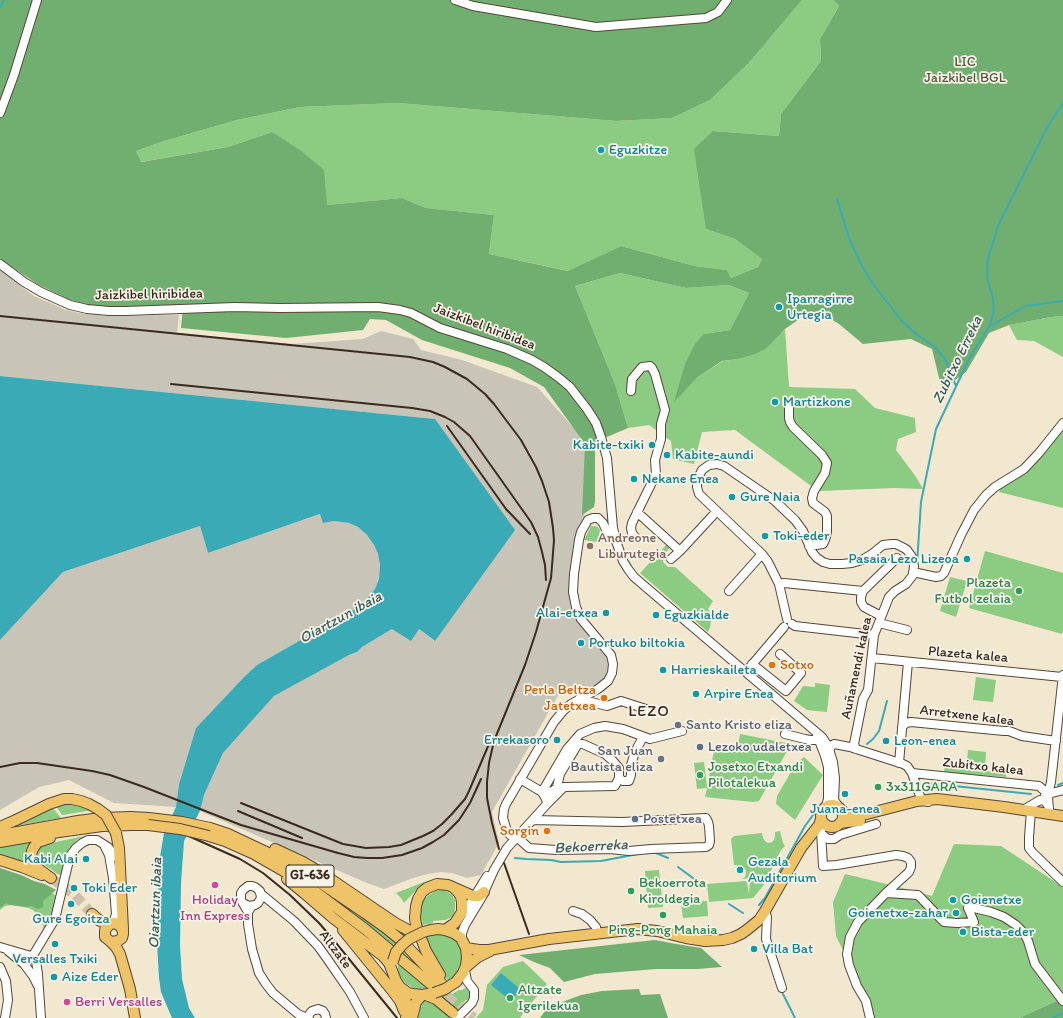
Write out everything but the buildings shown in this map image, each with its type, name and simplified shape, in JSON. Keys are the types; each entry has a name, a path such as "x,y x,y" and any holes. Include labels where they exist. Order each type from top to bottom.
{"main road":[{"path":"0,827 49,804 64,799 85,802 98,809 106,816 116,833 119,848 122,934 120,954"},
{"path":"400,987 408,993 413,994 445,989 456,982 465,969 478,957 493,950 549,939 632,930 648,930 696,940 714,941 732,938 741,934 753,925 765,911 806,840 819,825 821,819 820,816 826,806 832,805 840,808 848,815 859,816 937,799 1032,807 1049,810 1063,816"},
{"path":"840,823 861,821 925,801"},
{"path":"796,856 816,834 840,823 843,815 840,808"},
{"name":"GI-636","path":"0,834 101,818 131,817 180,830 228,834 283,860 315,879 386,928 403,942 431,991"},
{"path":"821,819 824,825 824,831"},
{"name":"GI-636","path":"0,842 69,830 102,826 132,825 149,822"},
{"path":"0,860 51,878 36,867 32,860 32,851 38,842 69,830"},
{"name":"GI-636","path":"210,832 278,867 309,887 365,929 431,991"},
{"path":"228,834 245,836 303,862 394,923 410,931 427,931 438,929 454,933 464,944 468,957 465,969"},
{"path":"254,854 333,918 379,952 392,966"},
{"path":"412,1018 414,1006 418,999 431,991 442,979 426,951 416,925 415,918 418,899 422,892 436,884 443,884 468,895 479,896 484,892"},
{"path":"445,930 455,923 462,912 462,902 458,892 454,888"},
{"path":"333,918 400,1001 406,1018"},
{"path":"122,934 119,924 115,923 108,927 104,935 116,947 120,954 130,989 135,1018"},
{"path":"406,1018 407,1003 403,992 394,977 392,966 396,952 402,945 412,937 427,931"},
{"path":"111,942 116,942 122,934"},
{"path":"464,944 479,950 493,950"},
{"path":"431,991 436,999 455,1016"}],"street":[{"path":"0,113 14,76 37,0"},
{"path":"455,0 473,6 596,27 706,18 718,12 727,0"},
{"name":"Jaizkibel hiribidea","path":"0,264 41,292 70,305 87,309 115,311 235,307 378,307 400,310 411,313 440,328 494,344 519,354 544,367 570,387 596,423 607,458 614,534 619,551 634,577 815,730 826,741 830,750 835,773 834,800 840,808"},
{"path":"631,391 632,378 642,367 650,366 655,374 665,410 661,424 661,439 655,460 656,474 632,523 632,533 636,538"},
{"path":"789,406 790,422 822,454 826,460 825,473 814,491 812,498 813,503 825,512 827,516 827,532 823,544 809,546"},
{"path":"787,623 778,584 771,566 762,554 702,497 698,491 697,480 702,470 712,464 720,464 775,501 803,530 809,546 815,556 820,560 827,563 847,564 862,560 883,545 896,544 904,548 910,554 914,562 913,572 936,577 943,575 946,571 961,534 974,510 986,495 995,487 1024,469 1063,423"},
{"path":"671,558 680,551 717,511"},
{"path":"638,512 680,551"},
{"path":"533,820 622,822 706,818 709,826 709,845 706,847 651,848 629,851 610,849 556,850 529,848 514,838 507,831 503,818 506,804 554,722 563,711 579,699 598,689 608,681 611,675 613,664 611,655 581,619 576,607 573,592 579,540 581,532 588,520 598,518 603,523 608,534 614,534"},
{"path":"729,591 762,554"},
{"path":"897,558 863,591 861,597 864,607 880,620 907,630"},
{"name":"Auñamendi kalea","path":"856,749 854,744 863,699 868,690 874,635 889,597 908,582 913,572"},
{"path":"778,584 784,583 863,591"},
{"path":"746,672 787,623"},
{"path":"787,623 795,626 874,635"},
{"path":"752,664 786,691 801,672 780,654"},
{"name":"Plazeta kalea","path":"872,658 1063,676"},
{"name":"Arretxene kalea","path":"899,763 908,662"},
{"path":"1049,810 1048,794 1052,782 1056,741 1060,733 1063,676"},
{"path":"579,699 606,706 621,701 646,709"},
{"name":"Arretxene kalea","path":"902,730 906,723 911,722 1009,731 1022,736 1056,741"},
{"path":"542,792 567,750 580,734 594,728 605,726 623,729 650,739 682,731"},
{"name":"Jaizkibel hiribidea","path":"815,730 828,767 828,799 826,806"},
{"path":"784,734 810,740 819,740 830,750"},
{"path":"464,944 462,933 465,925 484,892 494,870 514,838 564,787 629,781 631,776 631,765 635,752 643,737"},
{"path":"542,792 553,791 556,787 560,774 578,744 583,744 605,754 613,760 619,768 617,782"},
{"path":"830,750 830,746 834,744 856,749 907,766 912,773 925,801"},
{"name":"Zubitxo kalea","path":"912,773 1039,786 1048,794"},
{"path":"520,779 542,792 547,804"},
{"path":"1063,790 1048,794 1032,807 1029,837 1029,848 1032,853 1063,882"},
{"path":"824,831 828,840 876,824"},
{"path":"824,831 823,866 896,855 908,858 911,862 909,872 858,922 850,937 847,954 849,965 857,986 866,1001 870,1018"},
{"path":"459,917 466,911 514,838"},
{"path":"32,957 55,919 72,852 88,840 94,840 103,843 120,861"},
{"path":"103,843 109,855 116,914 114,920 108,927"},
{"path":"276,906 266,903 253,907 243,903 241,900 241,893 245,888 252,886 258,889 260,893 261,898 253,907 248,924 252,949 259,973 266,984 278,997 298,1014 308,1018 312,1011 318,1009 325,1014 326,1018"},
{"name":"Altzate","path":"260,893 294,921 321,951 350,992 364,1018"},
{"path":"886,893 918,895 944,922 974,922 968,908 980,909 1004,917 1016,925 1024,933 1035,964 1063,1001"},
{"path":"573,911 582,914 590,920 596,927 597,933"},
{"path":"765,911 767,917 766,939 782,988"},
{"path":"0,947 32,957 36,961 34,971 39,989 41,1018"},
{"path":"0,947 13,954 34,971"},
{"path":"24,964 23,961 25,958 28,956 32,957"},
{"path":"0,967 6,981 8,1000 4,1018"},
{"path":"455,1016 472,1003 474,998 474,990 466,978 465,969"},
{"path":"456,982 470,984"}],"shaded area":[{"path":"0,270 34,296 66,310 106,316 179,315 177,333 292,344 363,339 381,331 413,339 421,350 462,360 537,387 588,444 584,518 576,535 571,571 577,618 611,656 606,680 587,691 561,690 492,812 499,843 481,875 467,878 452,873 440,872 416,877 384,889 200,811 204,795 223,753 274,696 357,652 362,647 392,629 419,629 434,641 435,419 0,376"},
{"path":"321,514 323,523 334,521 349,523 358,527 367,535 378,554 380,565 379,579 375,589 365,602 345,615 341,621 336,624 334,621 257,665 196,728 179,784 176,807 114,803 69,780 39,787 0,810 0,640 63,572 200,526 208,553"}],"green space":[{"name":"LIC Jaizkibel BGL","path":"0,0 802,0 748,64 710,100 672,118 616,121 398,103 300,107 237,120 164,141 136,151 141,162 228,147 272,132 300,150 324,170 327,205 402,198 426,208 494,215 489,254 568,271 621,246 695,266 727,270 731,278 758,267 762,259 735,239 706,229 694,149 713,131 779,136 781,114 821,61 820,39 839,6 833,0 1063,0 1063,316 1009,325 989,333 966,372 942,390 932,349 911,339 863,344 839,324 826,316 802,317 785,329 767,348 755,354 738,359 722,361 698,377 674,402 685,364 695,344 704,334 730,330 749,293 729,285 686,288 620,273 575,286 615,384 628,428 595,442 595,502 594,507 582,515 585,444 544,387 510,368 422,340 386,320 370,319 363,330 286,338 181,328 183,306 115,307 88,305 70,300 39,285 0,259"},
{"path":"802,0 833,0 839,6 820,39 821,61 781,114 779,136 714,131 706,229 735,239 762,259 758,267 731,278 727,270 695,266 621,246 569,271 489,254 494,215 426,208 402,198 327,205 272,132 228,147 140,162 136,151 164,141 237,120 300,107 398,103 616,121 672,118 710,100 748,64"},
{"path":"620,273 686,288 729,285 749,293 730,330 705,334 674,401 698,377 723,361 738,359 767,348 785,329 789,387 855,389 875,408 915,418 916,432 898,439 896,450 923,489 894,488 818,491 735,430 702,432 694,464 673,459 671,441 649,425 628,428 615,384 575,286"},
{"path":"1063,316 1063,357 1034,341 1017,340 1009,325 1051,317"},
{"path":"1063,423 1063,508 999,492 1002,485 1022,468"},
{"path":"591,526 598,527 600,530 597,542 584,540"},
{"path":"668,543 671,546 664,555 664,563 668,567 675,567 713,601 708,609 710,612 711,621 708,632 640,573"},
{"name":"Plazeta Futbol zelaia","path":"985,551 1063,573 1062,634 969,608"},
{"path":"950,577 967,581 956,617 940,611"},
{"path":"976,677 996,680 993,702 973,700"},
{"path":"815,683 830,685 827,712 807,710 794,701 803,686 815,687"},
{"path":"740,734 791,744 759,801 753,802 705,797 707,788 697,789 694,763 704,762 707,787 715,746 738,745"},
{"path":"968,750 986,752 985,771 1006,773 1006,777 944,772 945,767 966,769"},
{"path":"804,757 823,775 795,820 776,804 777,796 795,765"},
{"path":"71,803 94,810 62,815 55,805"},
{"path":"52,807 61,818 9,827"},
{"path":"780,831 785,846 781,850 763,886 753,898 709,902 707,884 747,881 749,895 750,878 742,879 745,877 746,870 734,865 731,839 734,836 762,833 763,838 768,843 774,840 775,832"},
{"path":"84,836 73,844 68,853 62,876 40,862 37,855 39,849 43,845"},
{"path":"34,841 31,865 0,857 0,847"},
{"path":"954,844 1001,846 1063,887 1063,1002 1059,1000 1019,1018 870,1018 864,993 836,936 833,902 845,874 932,896"},
{"path":"0,868 45,884 56,890 43,901 43,907 38,909 31,906 27,907 6,903 0,908"},
{"path":"0,870 42,886 58,897 51,919 44,930 39,916 29,908 12,905 5,906 0,910"},
{"path":"659,870 663,907 648,908 645,871"},
{"path":"434,879 419,887 404,903 396,893 424,882"},
{"path":"318,887 379,928 405,950 430,979 317,889"},
{"path":"443,890 452,895 455,900 455,911 452,917 422,925 420,914 424,899 435,891"},
{"path":"707,901 708,916 683,918 681,903"},
{"path":"442,934 455,940 463,952 462,966 448,981 432,954 426,937"},
{"path":"655,940 701,948 722,967 697,969 656,969 595,974 564,982 550,968 519,955"},
{"name":"Altzate Igerilekua","path":"523,961 547,984 520,1018 476,1018 483,1010 487,985 503,967"},
{"path":"398,963 430,988 420,989 408,985 400,976"},
{"path":"465,988 469,992 469,999 456,1010 438,996 449,991 452,994"},
{"path":"639,989 641,995 660,994 668,1018 540,1018 545,1011 557,1004 581,995 602,991"},
{"path":"427,999 438,1005 450,1017 418,1018 422,1005 420,1003"},
{"path":"1059,1000 1063,1002 1063,1018 1019,1018"}],"water":[{"path":"0,376 435,419 515,530 435,641 419,629 411,641 392,629 362,647 357,652 274,696 223,753 204,795 200,811 184,841 181,883 180,945 182,979 189,1008 195,1018 172,1018 161,992 157,943 159,863 164,833 176,807 179,784 196,728 257,665 334,621 336,624 341,621 345,615 365,602 375,589 379,579 380,565 378,554 367,535 358,527 349,523 334,521 323,523 320,514 208,553 200,526 63,572 0,640"},
{"path":"501,973 520,989 511,1001 491,985"}],"waterway":[{"path":"0,7 4,0"},
{"name":"Zubitxo Erreka","path":"917,564 921,502 936,429 969,359 989,327 994,310 993,298 987,277 988,258 998,226 1048,126 1063,103"},
{"path":"837,199 849,238 862,266 873,284 900,319 916,334 935,347 945,359 956,386"},
{"path":"990,326 1026,306 1063,301"},
{"name":"Zubitxo Erreka","path":"867,744 879,731 887,701"},
{"name":"Zubitxo Erreka","path":"925,783 1031,794"},
{"name":"Zubitxo Erreka","path":"1058,785 1063,783"},
{"name":"Bekoerreka","path":"759,905 765,898 805,826 816,811"},
{"name":"Bekoerreka","path":"646,853 656,853 668,858"},
{"name":"Bekoerreka","path":"515,858 561,862 601,861 638,854"},
{"name":"Bekoerreka","path":"678,867 705,887"},
{"name":"Bekoerreka","path":"729,904 743,913"},
{"path":"783,994 795,1018"},
{"path":"1053,1018 1063,1013"}],"tunnel":[{"path":"51,878 74,894 92,914"},
{"path":"435,987 474,1018"}],"railway":[{"path":"0,316 410,357 433,362 445,367 467,379 485,394 521,440 536,467 549,502 554,540 551,578 536,632 525,665 494,741 489,763 487,798 499,849"},
{"path":"171,384 412,408 430,411 445,417 454,422 470,436 531,522 538,537 542,552 546,580"},
{"path":"447,426 506,509 530,534"},
{"path":"241,803 343,844 366,848 401,845 433,831 442,824 465,799 489,744"},
{"path":"0,767 20,763 37,763 110,775 241,825 338,853"},
{"path":"334,852 354,857 382,858 402,855 422,848 444,835 459,820 470,803 481,779"},
{"path":"238,811 302,838"},
{"path":"164,825 240,859 263,873 290,895 319,923 397,1018"},
{"path":"504,863 529,934"}],"place":[{"name":"Eguzkitze","path":"601,150"},
{"name":"Iparragirre Urtegia","path":"779,307"},
{"name":"Martizkone","path":"775,402"},
{"name":"Kabite-txiki","path":"652,445"},
{"name":"Kabite-aundi","path":"667,455"},
{"name":"Nekane Enea","path":"634,479"},
{"name":"Gure Naia","path":"732,497"},
{"name":"Toki-eder","path":"765,536"},
{"name":"Andreone Liburutegia","path":"590,546"},
{"name":"Pasaia Lezo Lizeoa","path":"967,559"},
{"name":"Plazeta Futbol zelaia","path":"1019,591"},
{"name":"Alai-etxea","path":"606,613"},
{"name":"Eguzkialde","path":"656,615"},
{"name":"Portuko biltokia","path":"581,643"},
{"name":"Sotxo","path":"772,665"},
{"name":"Harrieskaileta","path":"663,670"},
{"name":"Arpire Enea","path":"696,694"},
{"name":"Perla Beltza Jatetxea","path":"604,698"},
{"name":"Santo Kristo eliza","path":"678,725"},
{"name":"Errekasoro","path":"557,740"},
{"name":"Leon-enea","path":"886,741"},
{"name":"Lezoko udaletxea","path":"700,747"},
{"name":"San Juan Bautista eliza","path":"661,759"},
{"name":"Josetxo Etxandi Pilotalekua","path":"700,775"},
{"name":"3x311GARA","path":"878,787"},
{"name":"Juana-enea","path":"845,794"},
{"name":"Postetxea","path":"635,819"},
{"name":"Sorgin","path":"547,831"},
{"name":"Kabi Alai","path":"86,859"},
{"name":"Gezala Auditorium","path":"740,870"},
{"name":"Holiday Inn Express","path":"215,885"},
{"name":"Toki Eder","path":"74,888"},
{"name":"Bekoerrota Kiroldegia","path":"631,891"},
{"name":"Goienetxe","path":"953,900"},
{"name":"Gure Egoitza","path":"71,904"},
{"name":"Goienetxe-zahar","path":"956,913"},
{"name":"Ping-Pong Mahaia","path":"663,915"},
{"name":"Bista-eder","path":"963,932"},
{"name":"Versalles Txiki","path":"55,944"},
{"name":"Villa Bat","path":"754,949"},
{"name":"Aize Eder","path":"54,977"},
{"name":"Altzate Igerilekua","path":"510,998"},
{"name":"Berri Versalles","path":"67,1002"}],"district":[{"name":"LEZO","path":"649,712"}],"water label":[{"name":"Oiartzun ibaia","path":"341,618"},
{"name":"Oiartzun ibaia","path":"156,903"}]}
